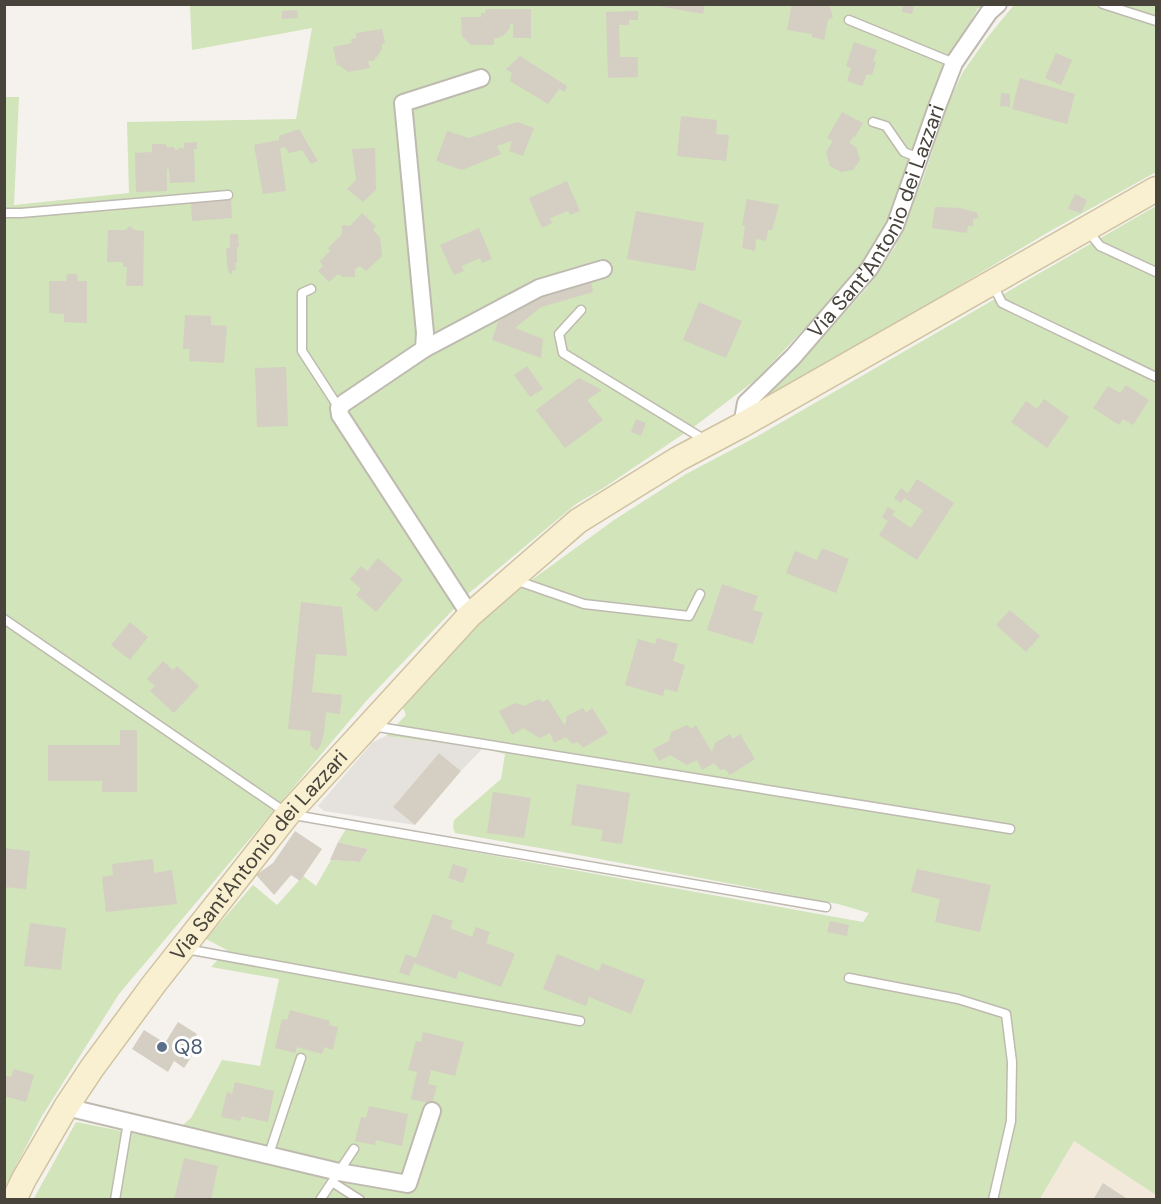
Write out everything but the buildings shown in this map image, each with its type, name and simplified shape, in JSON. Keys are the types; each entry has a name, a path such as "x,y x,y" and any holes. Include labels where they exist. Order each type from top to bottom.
{"street":[{"name":"Via Sant'Antonio dei Lazzari","path":"742,425 746,403 793,357 869,269 896,226 954,63 989,12 998,4"},
{"path":"424,349 425,333 403,103 482,78"},
{"name":"Via Sant'Antonio dei Lazzari","path":"14,1200 66,1107 92,1068 288,813 470,615 578,521 678,459 742,425 1156,189"},
{"path":"470,615 340,415 339,408 424,349 539,288 603,269"},
{"path":"66,1107 269,1154 336,1177 408,1184 432,1111"}],"lane":[{"path":"1103,4 1156,21"},
{"path":"849,20 954,63"},
{"path":"873,122 886,126 904,152 919,158"},
{"path":"4,213 228,195"},
{"path":"1086,229 1100,246 1156,272"},
{"path":"992,283 1002,303 1156,377"},
{"path":"311,289 302,293 302,351 339,408"},
{"path":"581,310 559,334 563,353 709,442"},
{"path":"512,579 584,604 689,616 700,594"},
{"path":"4,619 288,813 826,907"},
{"path":"369,725 1010,829"},
{"path":"183,948 580,1021"},
{"path":"849,978 958,999 1006,1014 1012,1062 1011,1120 993,1200"},
{"path":"269,1154 301,1058"},
{"path":"115,1200 128,1122"},
{"path":"320,1200 354,1149"},
{"path":"336,1177 360,1200"}],"shaded area":[{"path":"386,736 483,748 461,771 439,753 393,807 415,825 324,811 318,806 373,742"},
{"path":"1074,1141 1156,1195 1156,1200 1040,1200"}],"green space":[{"path":"190,5 988,5 978,8 954,52 889,223 864,265 757,379 695,426 576,504 469,593 367,700 119,994 42,1116 5,1187 5,97 19,97 14,205 129,193 127,122 296,119 312,28 192,50"},
{"path":"1014,5 1156,5 1156,172 1045,234 774,397 770,396 768,393 865,290 895,247 923,179 949,101 963,72"},
{"path":"1156,206 1156,1195 1074,1141 1040,1199 33,1200 76,1122 142,1135 144,1130 178,1138 222,1060 260,1066 279,979 211,967 227,950 206,939 253,885 277,905 303,876 316,886 331,860 360,862 368,849 338,842 346,829 863,922 869,913 838,904 455,833 454,820 501,779 505,754 483,748 386,736 406,715 403,708 462,638 500,603 614,520 686,474 756,437"}],"place":[{"name":"Q8","path":"162,1047"}]}
